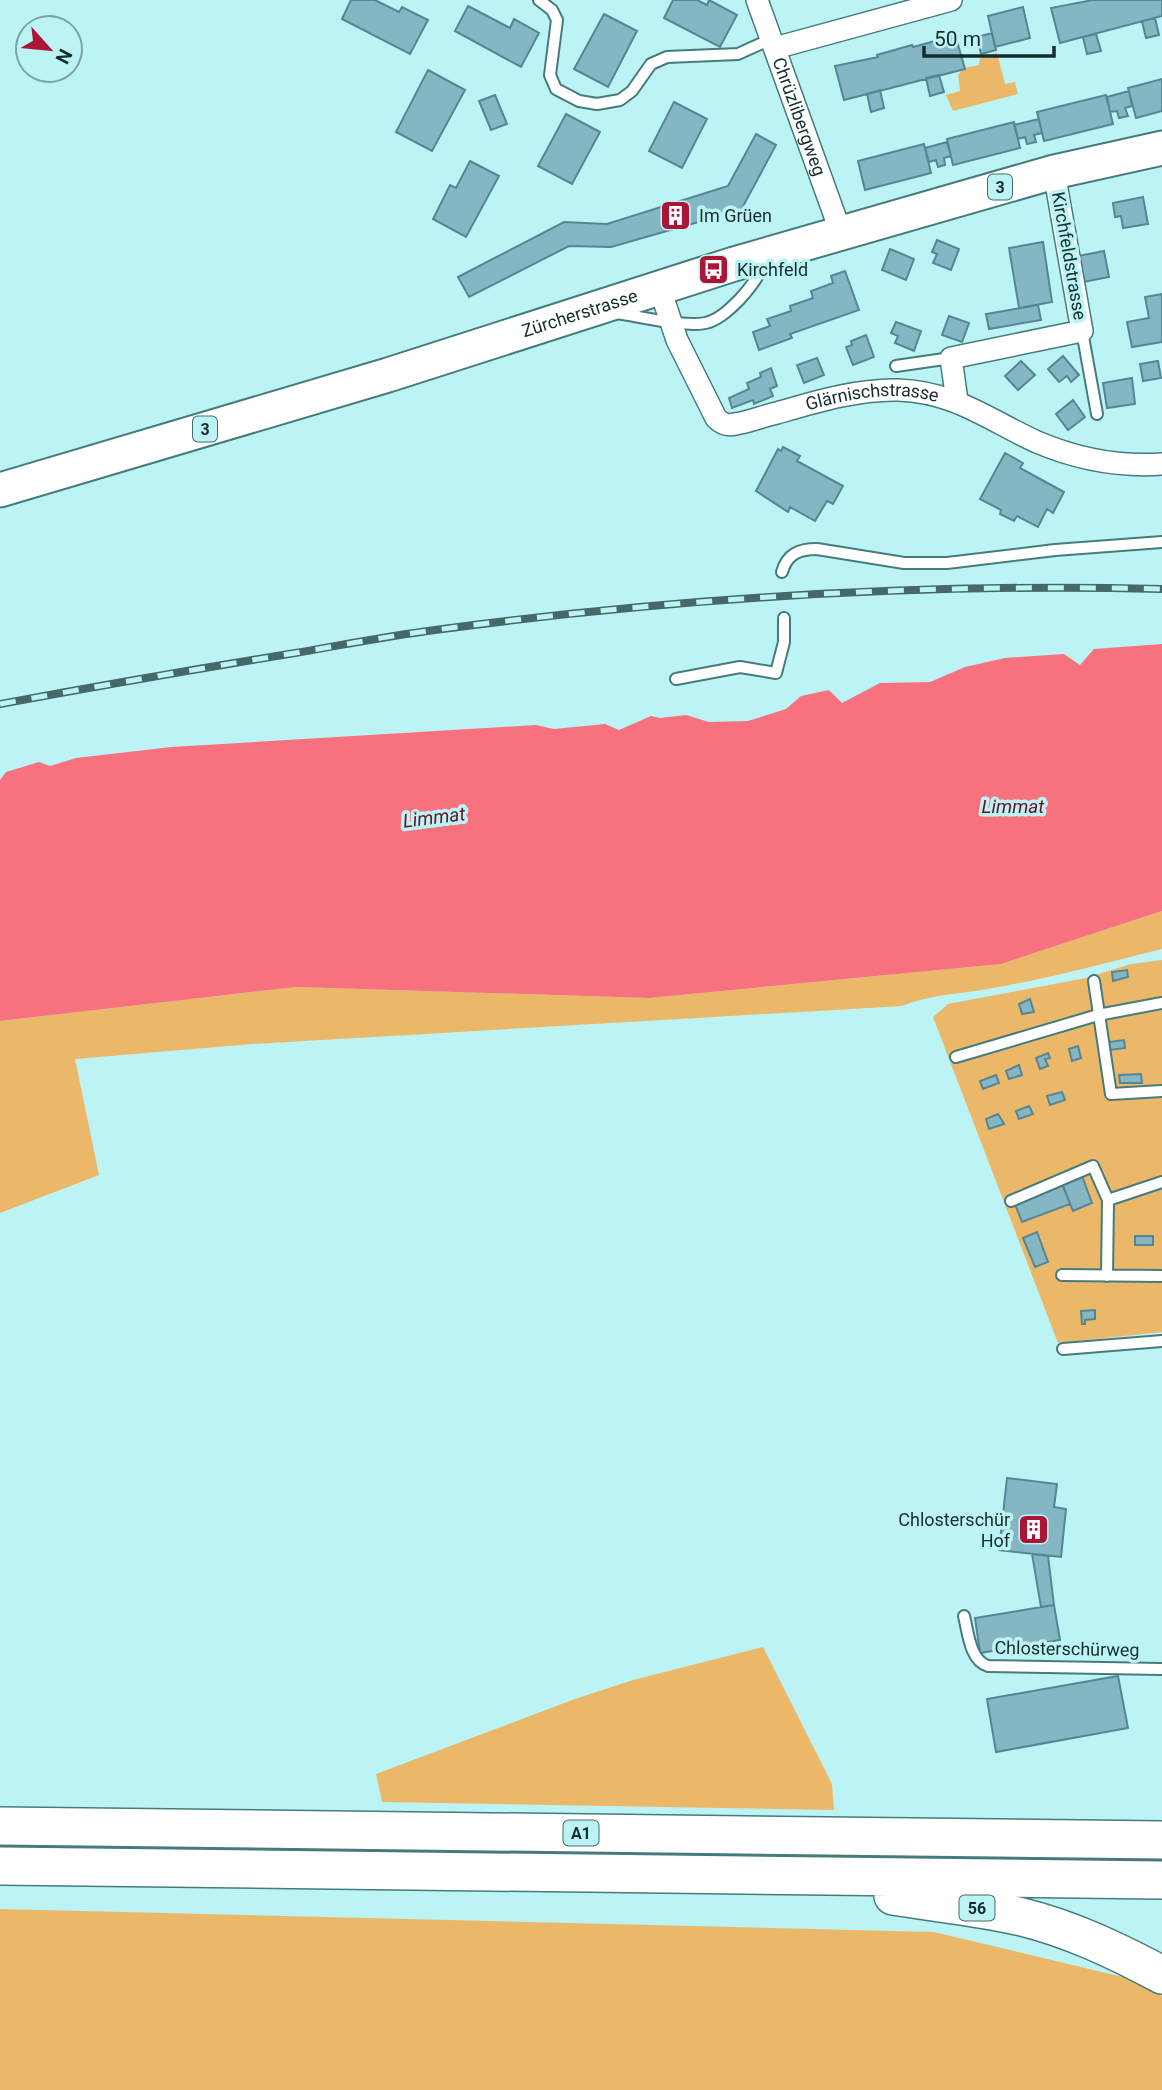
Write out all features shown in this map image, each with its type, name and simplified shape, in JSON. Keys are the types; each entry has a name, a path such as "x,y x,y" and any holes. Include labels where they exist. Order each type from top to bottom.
{"highway":[{"name":"A1","path":"0,1826 1162,1840"},
{"path":"0,1866 1162,1880"},
{"name":"56","path":"782,1875 1048,1924 1106,1947 1162,1975"}],"main road":[{"name":"Zürcherstrasse","path":"0,489 474,349 659,286 768,254 1054,172 1162,148"}],"street":[{"name":"Chrüzlibergweg","path":"757,0 841,233"},
{"path":"773,43 951,0"},
{"name":"Kirchfeldstrasse","path":"950,358 1082,331 1054,172"},
{"name":"Glärnischstrasse","path":"659,286 677,340 716,418 722,424 733,425 873,391 933,393 957,401 1037,442 1062,451 1098,461 1135,466 1162,464"},
{"path":"950,358 957,401"}],"lane":[{"path":"538,0 552,10 557,20 550,75 556,89 579,101 597,104 620,100 632,92 651,64 667,57 738,54 773,43"},
{"path":"590,309 701,324 718,318 748,290 760,275 768,254"},
{"path":"1082,331 1097,414"},
{"path":"896,366 950,358"},
{"path":"782,572 784,562 791,554 804,549 904,563 947,563 1055,550 1162,542"},
{"path":"676,679 740,667 776,673 784,642 784,618"},
{"path":"1094,981 1111,1094 1162,1091"},
{"path":"956,1057 1098,1015 1162,1003"},
{"path":"1011,1201 1093,1166 1108,1200 1107,1276"},
{"path":"1108,1200 1162,1182 1162,1193"},
{"path":"1062,1275 1162,1276"},
{"path":"1063,1349 1162,1341"},
{"name":"Chlosterschürweg","path":"964,1616 975,1657 981,1664 988,1666 1162,1669"}],"shaded area":[{"path":"997,53 1005,84 1015,82 1018,94 953,111 946,95 960,91 958,75 964,68 979,65 980,58"},
{"path":"1162,911 1162,949 1036,980 935,997 902,1006 252,1044 75,1059 99,1175 0,1213 0,1021 296,987 649,998 1001,964"},
{"path":"1162,960 1162,1332 1058,1343 933,1017 948,1004 1086,978 1131,964"},
{"path":"763,1647 832,1784 834,1810 382,1802 376,1774 575,1699 633,1680"},
{"path":"0,1909 934,1932 1127,1978 1162,1996 1162,2090 0,2090"}],"water":[{"name":"Limmat","path":"1162,644 1162,911 1001,964 649,998 296,987 0,1021 0,780 6,772 39,762 50,766 76,758 171,747 536,725 554,729 605,724 619,730 651,716 660,718 686,715 709,722 748,721 786,709 801,696 829,690 842,703 880,683 930,682 965,667 1005,658 1064,654 1080,665 1094,649"}],"building":[{"path":"351,0 375,0 399,12 402,7 428,20 410,54 342,19"},
{"path":"673,0 697,0 707,5 709,0 737,15 720,47 664,18"},
{"path":"1093,0 1162,0 1162,16 1060,43 1051,8"},
{"path":"468,6 510,28 514,19 539,33 521,67 455,31"},
{"path":"1023,7 1030,38 995,47 988,16"},
{"path":"604,14 637,31 608,87 574,69"},
{"path":"1155,18 1159,35 1146,38 1142,21"},
{"path":"992,33 996,50 981,54 977,37"},
{"path":"955,34 965,69 844,100 835,66 878,57 877,55"},
{"path":"1096,34 1101,51 1087,54 1083,37"},
{"path":"428,70 465,90 432,151 396,132"},
{"path":"939,75 944,92 930,96 926,78"},
{"path":"1162,79 1162,111 1136,118 1128,88"},
{"path":"880,90 884,108 871,112 867,94"},
{"path":"1129,91 1132,106 1125,108 1128,116 1119,118 1117,111 1110,112 1107,97"},
{"path":"495,95 507,124 491,130 479,101"},
{"path":"1106,95 1113,124 1044,141 1037,112"},
{"path":"674,102 707,119 682,168 649,151"},
{"path":"566,114 600,132 572,184 538,166"},
{"path":"1039,119 1042,133 1034,135 1036,142 1027,144 1025,137 1018,139 1014,125"},
{"path":"1014,122 1020,148 953,165 947,139"},
{"name":"Im Grüen","path":"756,134 776,145 741,210 611,247 569,246 469,297 458,277 564,222 607,224 728,186"},
{"path":"947,142 951,156 944,158 945,165 938,167 936,160 929,162 925,148"},
{"path":"924,144 931,173 865,190 858,161"},
{"path":"470,161 499,176 466,237 433,219 450,185 456,188"},
{"path":"1143,197 1148,224 1123,228 1121,216 1115,217 1113,203"},
{"path":"937,240 959,249 951,270 933,263 937,254 932,252"},
{"path":"1043,242 1052,302 1019,308 1009,248"},
{"path":"890,249 914,259 906,280 882,270"},
{"path":"1104,251 1109,277 1083,282 1078,256"},
{"path":"845,271 859,310 790,334 792,338 759,350 753,332 770,326 767,319 791,311 790,306 813,298 811,291 833,283 831,276"},
{"path":"1162,294 1162,342 1132,347 1127,322 1149,318 1145,297"},
{"path":"1038,305 1041,320 989,329 986,314"},
{"path":"949,316 969,323 962,342 942,335"},
{"path":"896,322 921,331 914,351 895,343 898,336 891,333"},
{"path":"866,335 874,357 853,365 846,347 852,345 851,341"},
{"path":"1063,356 1079,375 1071,382 1067,376 1059,382 1048,369"},
{"path":"817,358 824,375 804,383 797,365"},
{"path":"1021,361 1035,375 1018,390 1005,376"},
{"path":"1158,361 1161,378 1143,381 1140,364"},
{"path":"771,368 777,386 770,389 773,396 754,404 753,400 732,408 729,398 749,389 747,383 761,377 760,373"},
{"path":"1132,378 1135,404 1107,408 1103,383"},
{"path":"1073,400 1085,417 1068,430 1056,414"},
{"path":"783,447 800,456 797,461 843,486 833,504 827,501 815,521 790,507 788,512 756,491 778,449 781,451"},
{"path":"1005,453 1023,463 1020,468 1064,492 1053,513 1047,509 1038,527 1017,516 1014,521 1000,514 1001,510 980,499"},
{"path":"1127,970 1128,977 1113,981 1112,972"},
{"path":"1030,999 1034,1012 1022,1014 1019,1004"},
{"path":"1124,1040 1125,1048 1110,1050 1109,1042"},
{"path":"1078,1046 1081,1058 1072,1061 1069,1049"},
{"path":"1048,1053 1050,1058 1045,1059 1048,1066 1040,1069 1036,1058"},
{"path":"1019,1065 1022,1075 1009,1079 1006,1071"},
{"path":"1141,1074 1142,1083 1120,1083 1119,1075"},
{"path":"996,1075 999,1083 983,1089 980,1081"},
{"path":"1062,1092 1065,1100 1050,1105 1047,1096"},
{"path":"1029,1106 1033,1114 1019,1119 1016,1111"},
{"path":"998,1114 1004,1124 989,1129 986,1119"},
{"path":"1082,1176 1092,1203 1073,1211 1062,1184"},
{"path":"1063,1185 1070,1204 1022,1222 1015,1204"},
{"path":"1037,1232 1048,1262 1035,1267 1023,1238"},
{"path":"1135,1236 1153,1236 1153,1245 1135,1245"},
{"path":"1095,1310 1095,1319 1085,1320 1085,1324 1082,1324 1081,1311"},
{"name":"Chlosterschür Hof","path":"1007,1478 1057,1484 1054,1507 1066,1509 1061,1557 999,1550"},
{"path":"1032,1554 1048,1556 1054,1605 1041,1607"},
{"path":"1054,1605 1060,1640 980,1653 975,1618"},
{"path":"1118,1676 1128,1728 996,1752 987,1699"}],"railway":[{"path":"0,704 400,635 616,609 889,591 980,588 1162,589"}],"place":[{"name":"Im Grüen","path":"676,216"},
{"name":"Kirchfeld","path":"714,270"},
{"name":"Chlosterschür Hof","path":"1033,1530"}]}
